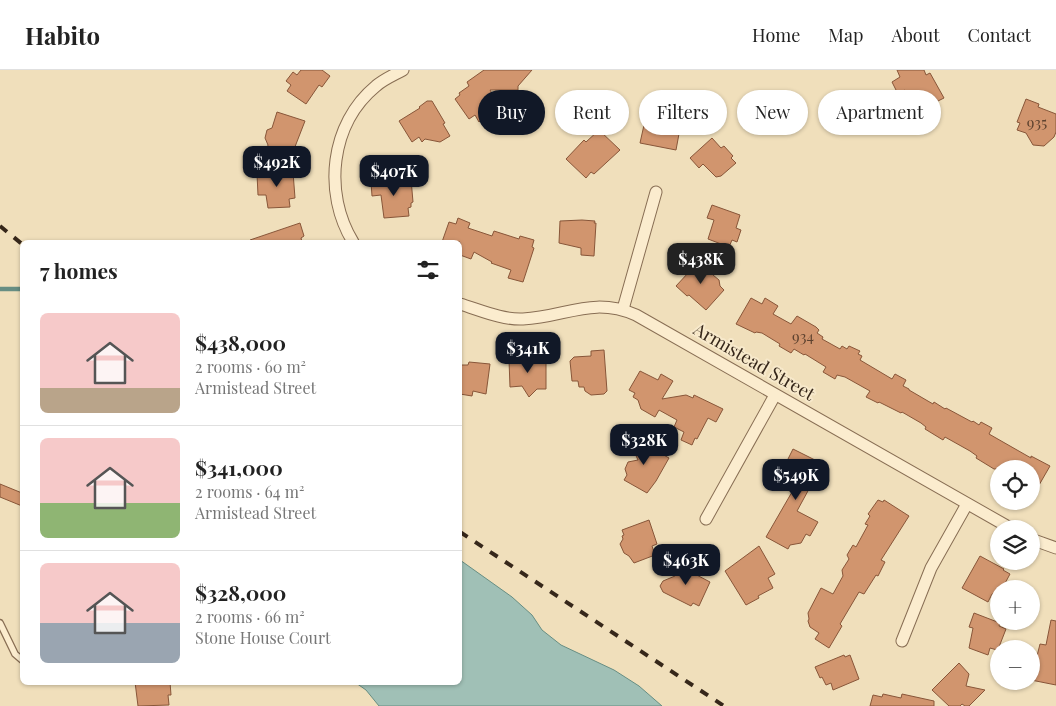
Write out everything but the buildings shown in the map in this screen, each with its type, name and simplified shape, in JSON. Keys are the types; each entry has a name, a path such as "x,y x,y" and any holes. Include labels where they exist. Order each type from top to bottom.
{"street":[{"path":"352,240 342,222 335,195 335,166 341,137 356,108 366,96 377,85 403,70"},
{"path":"623,309 656,192"},
{"name":"Armistead Street","path":"462,305 494,315 521,319 535,318 585,307 599,306 623,309 996,520"},
{"path":"706,519 775,395"},
{"path":"902,641 930,568 967,504"},
{"path":"1040,542 1056,548"}],"lane":[{"path":"0,623 15,654 20,658"}],"water":[{"path":"462,561 512,597 532,615 542,630 561,645 614,670 639,686 662,706 379,706 366,690 359,685 462,685"}],"waterway":[{"path":"0,289 20,289"}],"railway":[{"path":"0,226 20,242"},
{"path":"462,533 724,706"}]}
